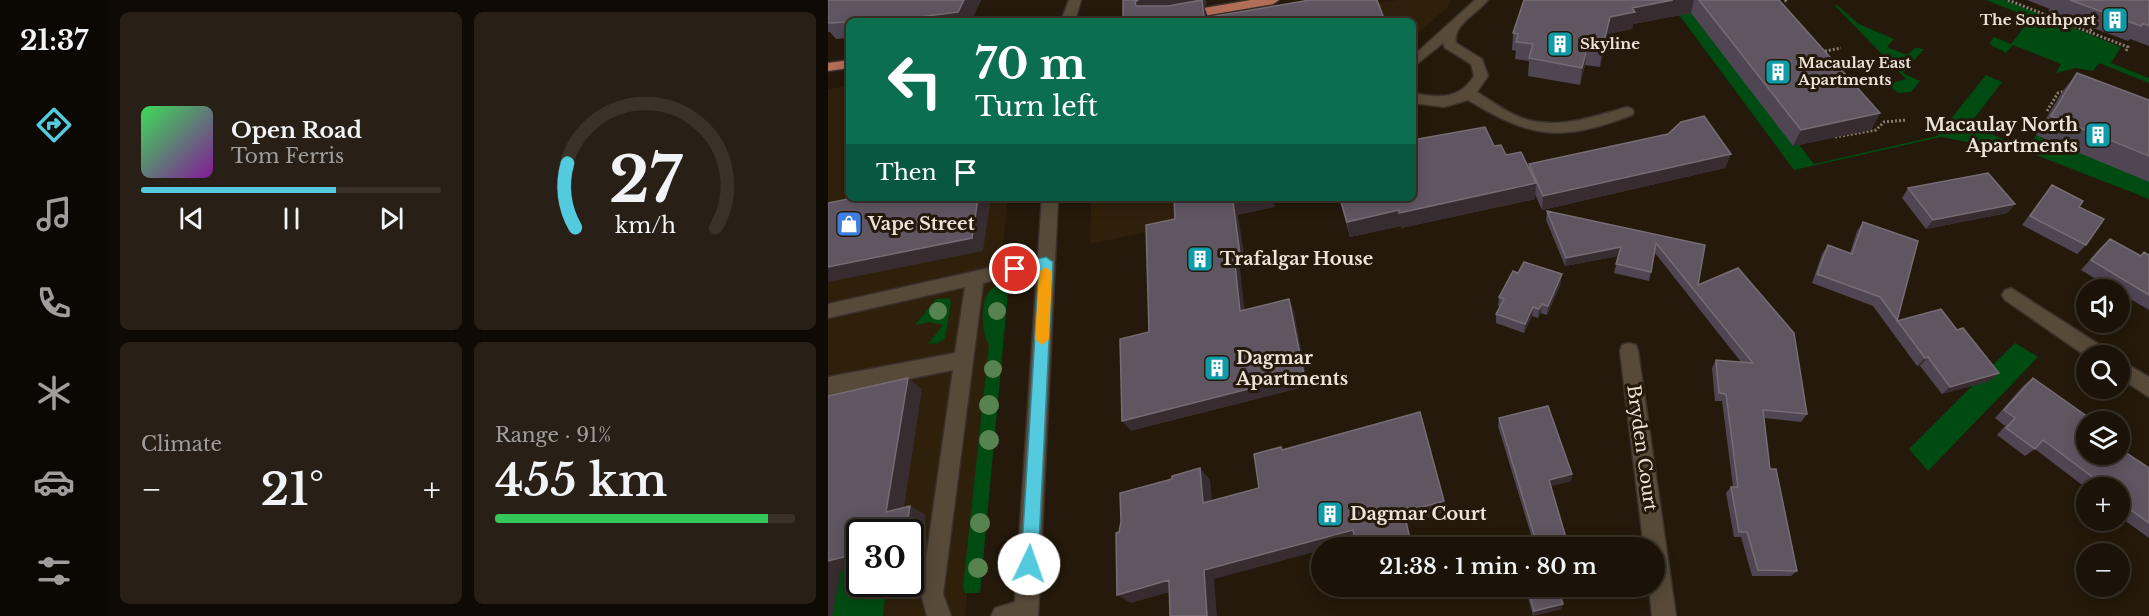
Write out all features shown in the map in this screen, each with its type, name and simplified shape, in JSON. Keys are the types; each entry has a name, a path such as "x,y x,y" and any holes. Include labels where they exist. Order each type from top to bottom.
{"main road":[{"path":"1168,18 1273,0"},
{"path":"828,67 846,64"}],"street":[{"path":"1069,18 1075,0"},
{"path":"1416,60 1482,0"},
{"path":"1416,99 1434,103 1457,100 1469,94 1481,76 1477,62 1450,45 1448,36 1452,28"},
{"path":"1469,94 1503,114 1533,126 1585,124 1627,112"},
{"path":"1003,616 1027,613 1050,201"},
{"path":"828,311 1046,262"},
{"path":"939,616 932,594 975,278"},
{"path":"2011,295 2085,345"},
{"name":"Bryden Court","path":"1629,351 1664,616"},
{"path":"828,386 963,360"},
{"path":"2130,375 2149,388"}],"path":[{"path":"2008,0 2128,47 2126,51"},
{"path":"2089,32 2094,25"},
{"path":"1814,53 1840,48"},
{"path":"2047,111 2058,93 2075,88"},
{"path":"1836,137 1847,137 1876,130 1884,122 1903,118 1906,120"}],"shaded area":[{"path":"1397,0 1451,0 1447,8 1416,34 1416,18 1294,18"},
{"path":"846,86 846,201 1008,201 965,616 828,616 828,89"},
{"path":"1091,201 1273,201 1274,205 1090,244"}],"green space":[{"path":"1668,0 1687,0 1814,164 1937,136 1986,75 2002,82 1970,124 2027,150 2038,132 2149,178 2149,199 2036,155 1941,137 1794,170"},
{"path":"1986,0 2005,0 2121,47 2111,63 2149,78 2149,83 2099,63 2093,71 2076,68 2056,73 2061,64 2013,45 2006,53 1989,44 1994,37 2011,44 2031,18"},
{"path":"1837,5 1859,24 1894,39 1887,47 1907,55 1915,48 1924,49 1903,73 1920,81 1911,92 1898,93 1888,84 1906,79 1835,6"},
{"path":"1009,282 980,593 965,593 963,587 989,345 983,327 983,311 988,293 997,286"},
{"path":"949,298 951,302 945,338 938,343 928,344 943,325 929,322 915,325 936,299"},
{"path":"2015,343 2038,357 1928,471 1909,449"},
{"path":"846,569 846,597 885,597 883,616 832,616 841,570"}],"building":[{"path":"828,0 964,0 958,12 912,18 846,18 846,22 828,23"},
{"path":"1123,0 1138,0 1135,2 1136,6 1168,6 1202,0 1204,18 1123,18"},
{"path":"1310,0 1377,0 1384,18 1204,18"},
{"name":"Skyline","path":"1524,0 1673,0 1632,8 1635,12 1610,17 1602,50 1587,48 1582,68 1529,58 1533,44 1516,42 1518,34 1513,33"},
{"name":"Macaulay East Apartments","path":"1699,0 1779,0 1880,113 1801,130"},
{"path":"2070,0 2149,0 2149,26 2143,23 2141,26"},
{"path":"2077,73 2149,100 2149,156 2051,116"},
{"path":"1704,116 1731,154 1543,196 1529,164 1668,134 1681,122"},
{"path":"1485,127 1494,146 1501,145 1506,155 1521,152 1536,183 1347,222 1341,201 1416,201 1416,139"},
{"path":"1988,173 2015,204 1933,220 1908,188"},
{"path":"2052,185 2083,201 2079,207 2104,219 2086,245 2030,216"},
{"path":"846,199 978,201 972,238 828,267 828,203"},
{"path":"1174,201 1237,201 1233,202 1240,254 1234,255 1240,311 1289,299 1304,375 1122,421 1120,339 1149,332 1146,225 1175,219"},
{"path":"1547,211 1705,245 1698,285 1738,268 1794,333 1807,414 1763,410 1770,469 1776,469 1797,571 1758,570 1747,532 1739,532 1731,487 1738,487 1726,394 1719,393 1716,360 1753,363 1656,243 1651,272 1616,264 1621,247 1566,258"},
{"path":"1863,222 1918,241 1897,320 1880,297 1817,274 1828,245 1852,254"},
{"path":"2110,239 2141,256 2144,252 2149,255 2149,295 2130,284 2130,279 2122,279 2091,260"},
{"path":"1524,262 1562,274 1548,306 1542,304 1539,309 1533,307 1525,324 1496,314 1504,299 1499,297 1513,271 1518,273"},
{"path":"1941,309 1957,330 1963,328 1999,373 1950,387 1898,321"},
{"path":"908,378 886,512 910,506 908,519 846,519 846,556 828,561 828,396"},
{"path":"2033,378 2080,411 2076,411 2076,465 2043,440 2035,449 2006,428 2015,418 2004,410"},
{"path":"1548,406 1572,474 1549,480 1566,537 1535,537 1499,418"},
{"name":"Dagmar Court","path":"1420,412 1444,501 1404,512 1410,537 1354,537 1353,530 1327,537 1311,537 1311,541 1204,570 1207,616 1170,616 1169,580 1117,595 1116,533 1119,532 1121,522 1120,493 1172,479 1172,476 1200,468 1203,503 1259,488 1254,454 1281,447 1282,450"},
{"path":"2130,455 2149,468 2149,523 2130,509 2130,477 2092,477 2076,465 2130,465"},
{"path":"1530,597 1561,597 1563,604 1534,611"}],"slow traffic":[{"path":"1042,339 1046,272"}],"place":[{"name":"The Southport","path":"2115,20"},
{"name":"Skyline","path":"1560,44"},
{"name":"Macaulay East Apartments","path":"1778,72"},
{"name":"Macaulay North Apartments","path":"2098,135"},
{"name":"Vape Street","path":"849,224"},
{"name":"Trafalgar House","path":"1200,259"},
{"name":"Dagmar Apartments","path":"1217,368"},
{"name":"Dagmar Court","path":"1330,514"}],"route":[{"path":"1015,269 1046,262 1029,564"}]}
